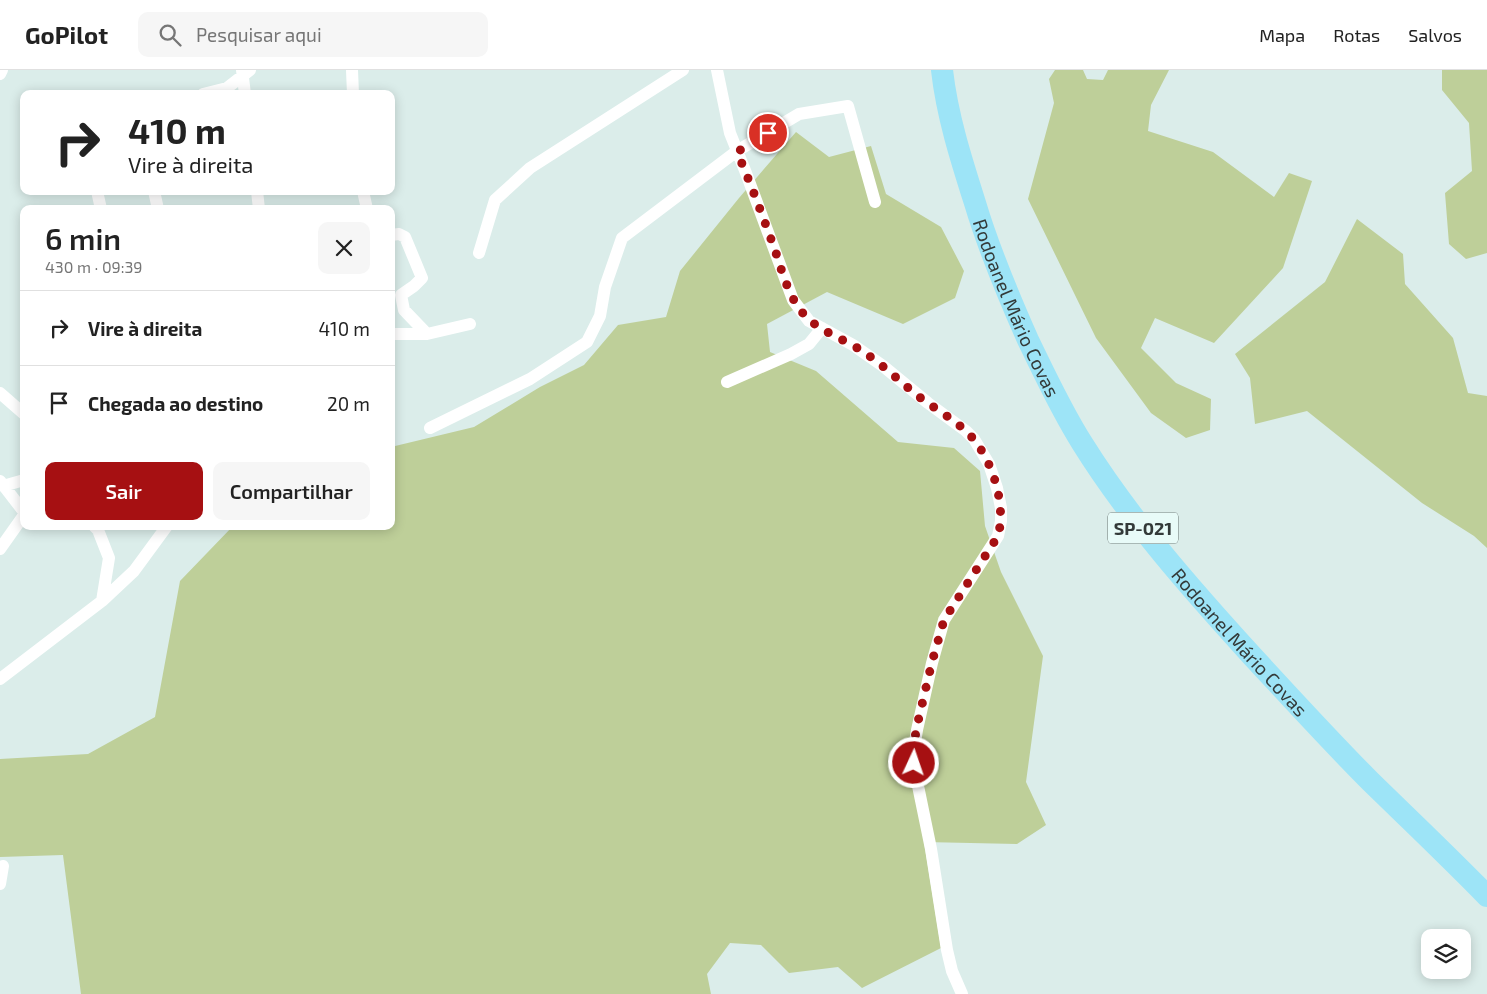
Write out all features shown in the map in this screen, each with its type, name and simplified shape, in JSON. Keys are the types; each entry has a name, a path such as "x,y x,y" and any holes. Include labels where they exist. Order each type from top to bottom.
{"highway":[{"name":"Rodoanel Mário Covas","path":"942,70 956,140 989,249 1051,390 1080,442 1106,480 1202,601 1282,689 1370,781 1448,855 1487,896"}],"street":[{"path":"0,74 2,70"},
{"path":"352,70 353,90"},
{"path":"479,253 495,200 530,168 683,70"},
{"path":"717,70 725,113 737,152 793,300 809,321 852,345 884,366 928,404 966,431 974,439 989,464 997,488 1001,508 998,536 944,620 916,730 914,749 914,763 931,849 946,950 952,971 962,994"},
{"path":"219,90 227,88 245,72"},
{"path":"245,72 245,90"},
{"path":"430,428 530,379 587,342 600,316 606,287 622,238 737,152 799,114 848,106 875,202"},
{"path":"395,234 406,237 422,278 401,295 404,310 427,334"},
{"path":"395,334 427,334 470,324"},
{"path":"727,382 791,354 809,344 822,328"},
{"path":"0,393 20,410"},
{"path":"20,481 2,483 20,508"},
{"path":"0,549 20,520"},
{"path":"98,530 109,558 102,601"},
{"path":"0,679 102,601 134,571 164,530"},
{"path":"0,884 3,866"}],"green space":[{"path":"1055,70 1083,70 1087,79 1103,80 1108,70 1169,70 1151,105 1148,131 1213,152 1274,197 1289,173 1312,181 1283,268 1214,343 1155,318 1141,348 1176,383 1211,399 1210,430 1186,438 1151,413 1096,338 1028,199 1054,103 1049,79"},
{"path":"1442,70 1487,70 1487,253 1466,259 1449,244 1445,193 1472,171 1469,123 1442,90"},
{"path":"796,132 829,157 871,146 886,194 941,227 964,271 955,298 903,324 827,292 767,324 770,352 816,371 898,442 954,448 980,471 985,526 1001,572 1043,656 1026,782 1046,825 1017,844 924,842 941,948 862,988 838,967 789,973 761,945 730,943 707,974 711,994 81,994 63,855 0,857 0,759 88,754 155,717 180,581 229,530 395,530 395,446 474,427 540,387 584,365 618,325 666,317 680,271"},
{"path":"1357,219 1403,254 1405,284 1453,338 1468,393 1487,396 1487,548 1474,536 1422,503 1307,411 1255,424 1250,378 1235,354 1325,282"}],"route":[{"path":"768,133 737,152 793,300 809,321 852,345 884,366 928,404 966,431 974,439 989,464 997,488 1001,508 1001,527 998,536 944,620 916,730 914,763"}]}
